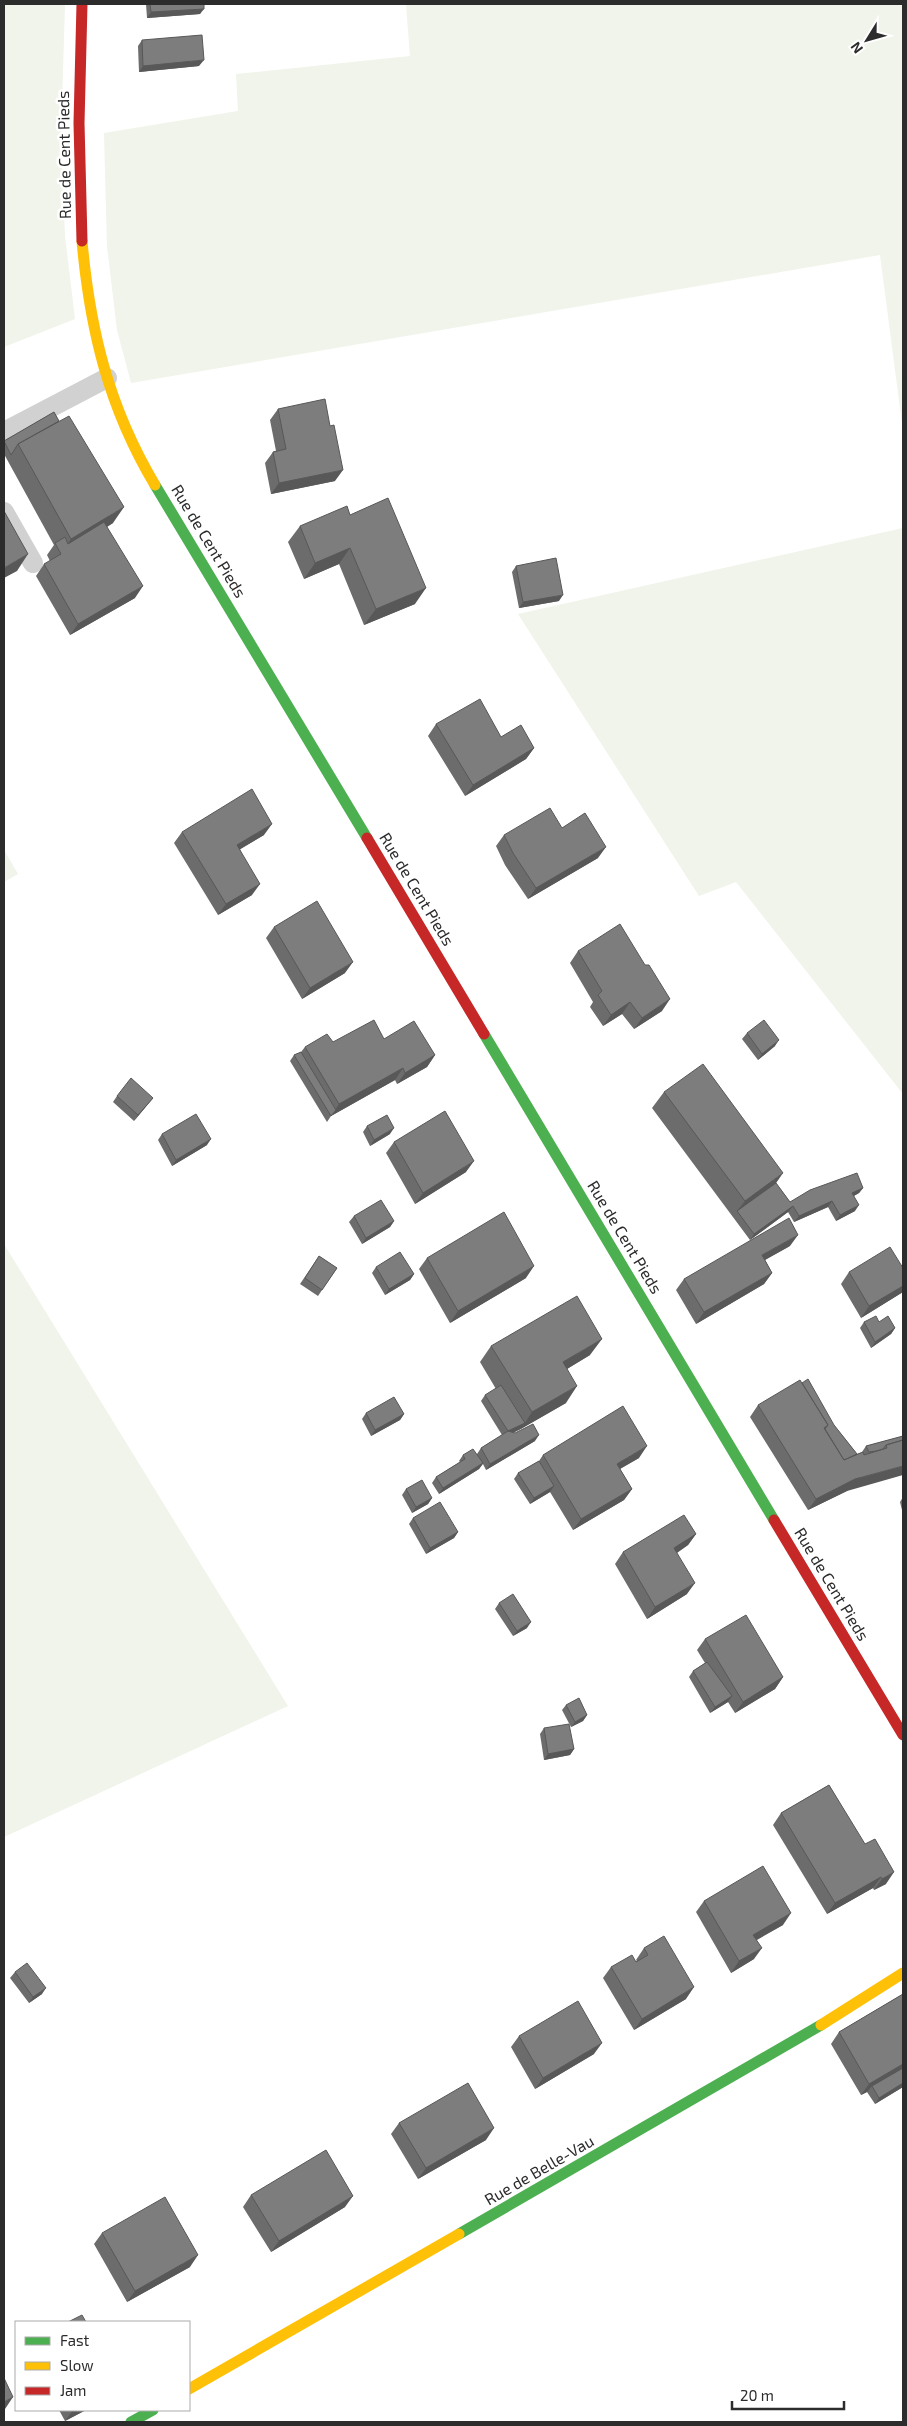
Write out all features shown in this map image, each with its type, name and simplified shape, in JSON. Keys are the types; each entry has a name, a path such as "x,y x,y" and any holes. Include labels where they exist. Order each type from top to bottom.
{"street":[{"name":"Rue de Cent Pieds","path":"82,4 78,102 82,243 92,322 107,378 126,430 144,466 903,1735"},
{"name":"Rue de Belle-Vau","path":"190,2388 830,2020 903,1973"},
{"path":"131,2422 151,2411"}],"lane":[{"path":"4,432 107,378"},
{"path":"4,512 33,563"}],"shaded area":[{"path":"4,4 65,4 61,137 65,236 75,319 4,347"},
{"path":"406,4 903,4 903,431 880,255 131,383 117,330 107,246 104,133 238,111 236,74 410,56"},
{"path":"903,528 903,1094 736,882 699,896 518,614"},
{"path":"4,850 18,874 4,882"},
{"path":"4,1244 288,1706 4,1837"}],"building":[{"path":"150,4 204,4 204,9 151,12"},
{"path":"202,35 204,60 143,66 142,40"},
{"path":"325,399 330,426 334,425 343,470 279,483 273,452 286,449 278,409"},
{"path":"54,412 59,421 18,444 11,455 4,441"},
{"path":"69,416 124,507 71,539 18,444"},
{"path":"388,498 426,588 376,609 350,548 315,563 300,526 347,506 350,515"},
{"path":"4,511 28,554 4,568"},
{"path":"104,522 143,586 78,624 44,564 61,554 55,543 65,537 68,544"},
{"path":"556,558 563,595 523,602 516,566"},
{"path":"480,699 501,737 521,725 534,748 473,785 436,724"},
{"path":"252,789 272,824 237,845 260,884 226,904 182,832"},
{"path":"550,808 562,828 585,813 606,847 536,888 513,853 504,835"},
{"path":"317,901 353,962 310,988 274,927"},
{"path":"620,924 645,965 649,965 670,999 642,1018 630,1002 611,1015 598,995 602,991 578,951"},
{"path":"374,1020 384,1039 414,1021 435,1055 405,1073 403,1068 339,1104 305,1047 327,1034 333,1042"},
{"path":"764,1020 779,1040 762,1054 747,1033"},
{"path":"301,1052 336,1110 331,1116 294,1055"},
{"path":"703,1064 783,1173 745,1201 664,1092"},
{"path":"131,1078 153,1098 138,1115 117,1096"},
{"path":"445,1111 474,1161 423,1193 394,1142"},
{"path":"196,1114 211,1139 176,1160 162,1134"},
{"path":"387,1115 394,1128 374,1140 367,1126"},
{"path":"857,1173 863,1188 852,1193 859,1205 840,1215 832,1201 799,1216 793,1206 754,1234 737,1211 776,1183 790,1202 810,1190"},
{"path":"381,1200 394,1221 366,1238 354,1216"},
{"path":"504,1212 534,1266 458,1311 427,1258"},
{"path":"789,1218 798,1235 762,1255 772,1273 704,1312 684,1279"},
{"path":"890,1247 903,1268 903,1286 869,1306 849,1272"},
{"path":"400,1252 414,1274 389,1289 376,1267"},
{"path":"319,1256 337,1268 322,1290 305,1278"},
{"path":"577,1296 602,1339 563,1362 577,1386 532,1412 491,1346"},
{"path":"876,1316 879,1322 888,1316 895,1328 875,1342 864,1322"},
{"path":"808,1379 834,1425 857,1454 844,1460 825,1429 828,1425 802,1383"},
{"path":"800,1380 828,1425 824,1428 844,1460 863,1452 864,1455 887,1448 886,1445 903,1440 903,1466 855,1479 816,1499 758,1405"},
{"path":"501,1385 525,1423 508,1431 485,1395"},
{"path":"394,1397 404,1414 375,1430 366,1413"},
{"path":"623,1406 647,1446 617,1464 632,1489 581,1519 543,1455"},
{"path":"533,1424 539,1435 490,1464 481,1448 508,1431 515,1433"},
{"path":"903,1436 903,1440 886,1445 883,1449 876,1451 869,1452 866,1446"},
{"path":"473,1449 483,1463 443,1488 436,1477 465,1459 463,1455"},
{"path":"539,1461 554,1486 534,1498 518,1473"},
{"path":"422,1480 432,1498 416,1507 406,1489"},
{"path":"440,1502 458,1532 430,1548 413,1518"},
{"path":"684,1515 696,1534 674,1548 695,1583 655,1607 623,1552"},
{"path":"513,1594 531,1622 517,1631 499,1603"},
{"path":"746,1615 783,1677 743,1702 705,1639"},
{"path":"707,1662 732,1696 715,1707 693,1671"},
{"path":"579,1698 587,1715 575,1722 566,1705"},
{"path":"569,1724 574,1749 548,1754 544,1728"},
{"path":"829,1785 865,1844 875,1839 894,1872 882,1879 881,1877 835,1903 781,1813"},
{"path":"763,1866 791,1913 753,1935 762,1948 739,1961 704,1901"},
{"path":"664,1936 694,1987 642,2019 611,1967 632,1955 636,1962 648,1955 644,1948"},
{"path":"27,1963 46,1988 33,1997 15,1972"},
{"path":"903,1994 903,2064 869,2084 839,2032"},
{"path":"578,2001 602,2043 543,2078 519,2036"},
{"path":"903,2068 903,2083 879,2098 872,2086"},
{"path":"468,2083 494,2128 426,2168 399,2123"},
{"path":"326,2150 353,2196 279,2241 251,2195"},
{"path":"165,2197 198,2255 135,2291 102,2233"},
{"path":"82,2315 85,2321 70,2321"},
{"path":"4,2378 13,2397 4,2402"}],"traffic: fast":[{"path":"155,485 367,838"},
{"path":"484,1034 774,1520"},
{"path":"459,2234 821,2025"},
{"path":"131,2422 151,2411"}],"traffic: slow":[{"path":"82,241 90,306 104,368 125,427 155,485"},
{"path":"821,2025 903,1973"},
{"path":"190,2388 459,2234"}],"traffic: jam":[{"path":"82,4 79,123 82,241"},
{"path":"367,838 484,1034"},
{"path":"774,1520 903,1735"}]}
